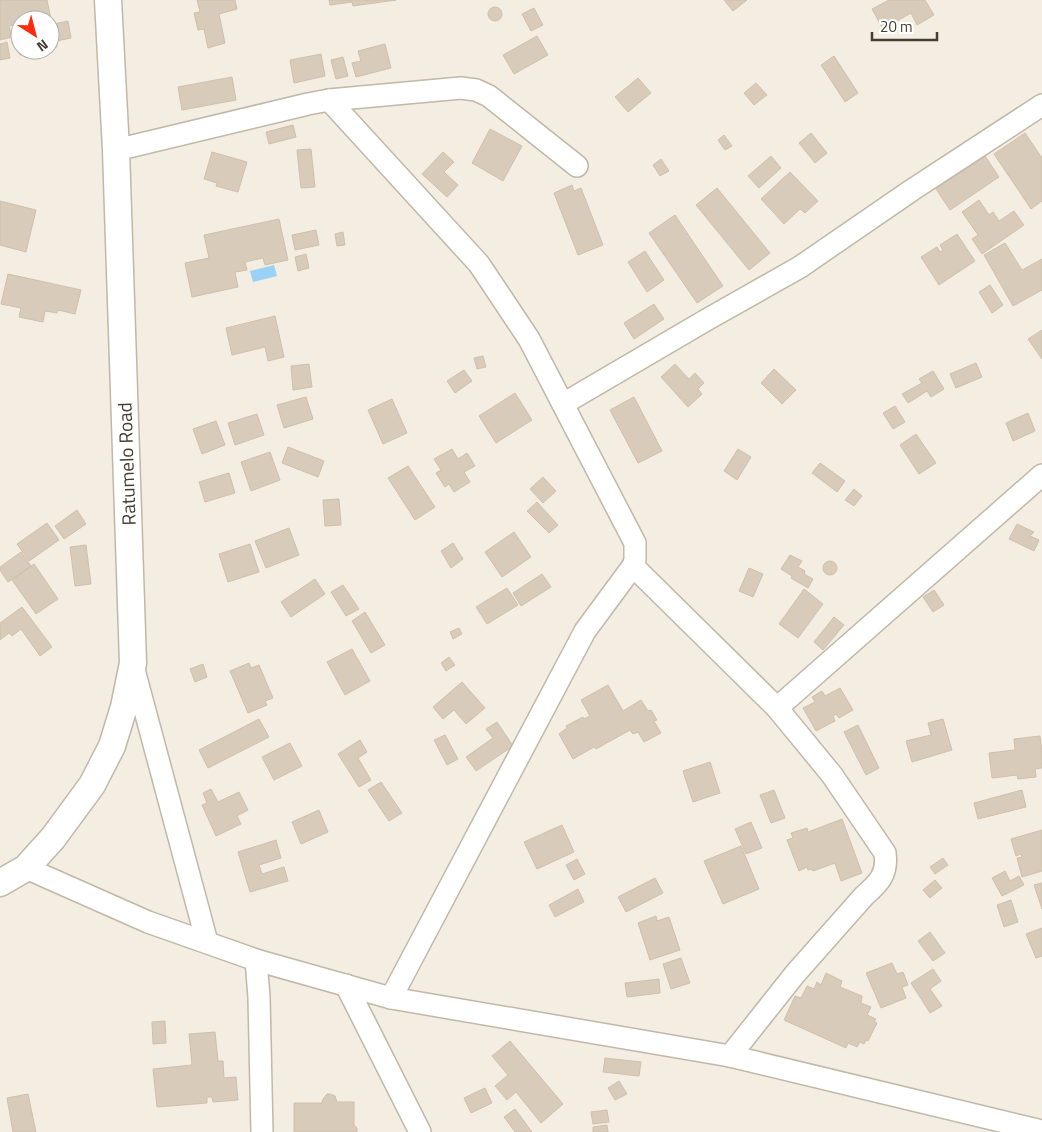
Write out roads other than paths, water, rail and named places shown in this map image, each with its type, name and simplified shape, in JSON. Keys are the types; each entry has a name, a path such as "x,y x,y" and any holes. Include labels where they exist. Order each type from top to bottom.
{"street":[{"name":"Ratumelo Road","path":"0,883 26,868 53,838 92,785 112,746 124,707 133,663 116,150 108,0"},
{"path":"116,150 329,100 461,88 476,90 489,96 577,166"},
{"path":"329,100 479,264 529,338 635,543 633,566 585,632 391,998"},
{"path":"563,404 800,267 912,190 1042,106"},
{"path":"777,708 1042,475"},
{"path":"633,566 777,708 832,775 885,853 887,864 883,875 795,974 730,1056"},
{"path":"133,663 207,942"},
{"path":"26,868 148,922 256,960 391,998 730,1056 1042,1131"},
{"path":"256,960 262,1132"},
{"path":"346,985 420,1132"}],"water":[{"path":"274,265 277,276 253,282 250,271"}]}
